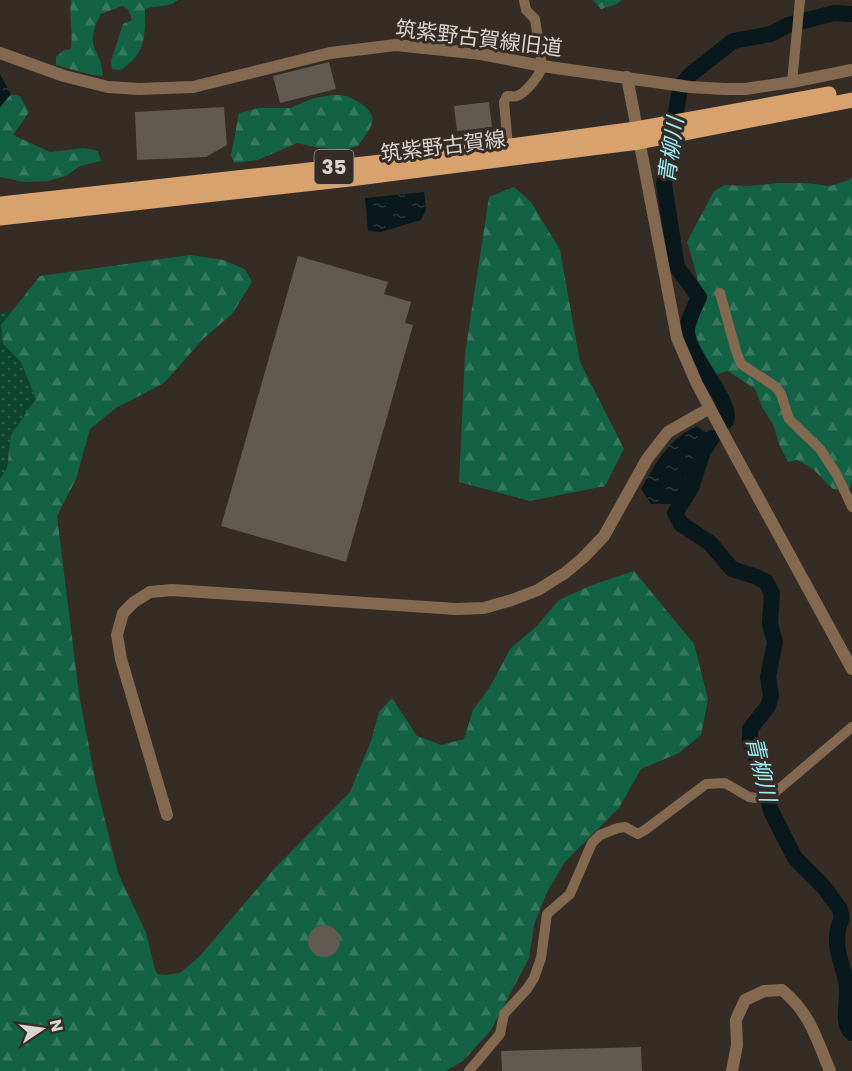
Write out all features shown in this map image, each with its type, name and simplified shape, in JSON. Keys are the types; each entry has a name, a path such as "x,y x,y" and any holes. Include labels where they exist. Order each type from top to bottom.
{"main road":[{"name":"筑紫野古賀線","path":"674,129 852,90"},
{"name":"筑紫野古賀線","path":"0,218 373,176 637,136 852,100"},
{"name":"筑紫野古賀線","path":"0,204 508,146 637,136"}],"street":[{"path":"508,146 504,102 507,96 518,96 524,92 541,73 542,66 535,19 526,10 524,0"},
{"path":"792,82 800,0"},
{"name":"筑紫野古賀線旧道","path":"0,53 64,76 108,87 139,89 193,87 330,53 396,45 423,46 481,54 542,66 690,87 745,89 852,70"},
{"path":"627,77 677,338 710,408 852,669"},
{"path":"720,293 741,364 776,387 781,394 789,419 820,449 837,475 852,507"},
{"path":"167,815 121,659 117,635 123,613 134,602 150,592 172,590 456,609 484,608 512,600 538,590 583,558 603,536 647,459 668,432 710,408"},
{"path":"469,1071 500,1034 504,1014 534,978 541,958 548,914 570,894 592,843 600,835 625,827 638,834 706,784 725,783 748,797 769,795 852,727"},
{"path":"732,1071 737,1045 736,1020 745,1000 764,991 782,990 799,1004 812,1026 830,1071"}],"green space":[{"path":"71,0 178,0 174,3 145,9 145,28 140,51 121,70 112,69 111,61 123,24 132,20 128,9 122,6 101,14 93,39 103,76 56,65 56,57 64,50 71,49"},
{"path":"593,0 622,0 601,9"},
{"path":"11,94 20,96 29,112 13,135 50,152 84,148 98,151 101,161 80,166 66,176 48,181 24,182 0,177 0,107"},
{"path":"332,95 351,98 363,105 372,115 369,130 358,146 343,150 297,143 258,160 234,163 231,155 239,113 259,108 290,108 314,98"},
{"path":"852,177 852,482 848,491 833,489 812,468 797,460 788,462 773,424 762,407 755,389 728,371 717,374 701,364 689,333 699,298 697,277 687,242 714,191 725,185 806,183 830,186"},
{"path":"514,187 531,202 560,250 580,362 624,449 605,486 530,501 459,482 465,354 489,197"},
{"path":"190,255 223,260 245,269 252,282 232,314 203,339 164,383 116,408 90,429 76,479 57,516 79,694 96,784 118,873 146,933 158,974 180,973 200,956 273,870 350,792 371,741 379,712 392,698 417,736 441,745 464,739 473,710 490,687 510,649 537,626 559,600 592,585 634,571 694,644 708,699 701,735 679,753 641,769 619,808 564,863 547,892 534,925 529,958 491,1030 463,1061 446,1071 0,1071 0,479 7,468 11,435 36,399 21,362 3,344 1,325 40,276"},
{"path":"12,311 1,325 3,344 21,362 36,399 11,435 7,469 0,479 0,313"}],"water":[{"path":"0,74 11,94 0,107"},
{"path":"424,192 426,210 421,220 381,232 368,231 365,198"},
{"path":"697,426 708,434 697,449 685,489 673,504 651,504 641,489 652,470 670,445"}],"building":[{"path":"329,62 336,89 280,103 273,76"},
{"path":"489,102 492,127 457,131 454,106"},
{"path":"224,107 227,145 206,157 137,160 135,112"},
{"path":"298,256 388,282 384,294 411,302 405,323 413,325 346,562 221,526"},
{"path":"324,925 335,930 340,941 335,952 324,957 313,952 308,941 313,930"},
{"path":"641,1047 642,1071 502,1071 501,1051"}],"waterway":[{"name":"青柳川","path":"726,421 726,413 718,391 695,355 687,333 689,320 699,297 677,267 664,185 679,94 683,83 691,74 733,41 771,34 788,25 834,13 852,14"},
{"name":"青柳川","path":"712,438 703,451 691,488 675,513 681,524 710,543 732,569 766,582 772,593 770,624 775,642 768,677 771,696 768,706 750,729 750,742 762,772 771,811 795,858 823,886 840,909 842,919 838,930 837,948 847,988 847,1024 852,1033"}]}
